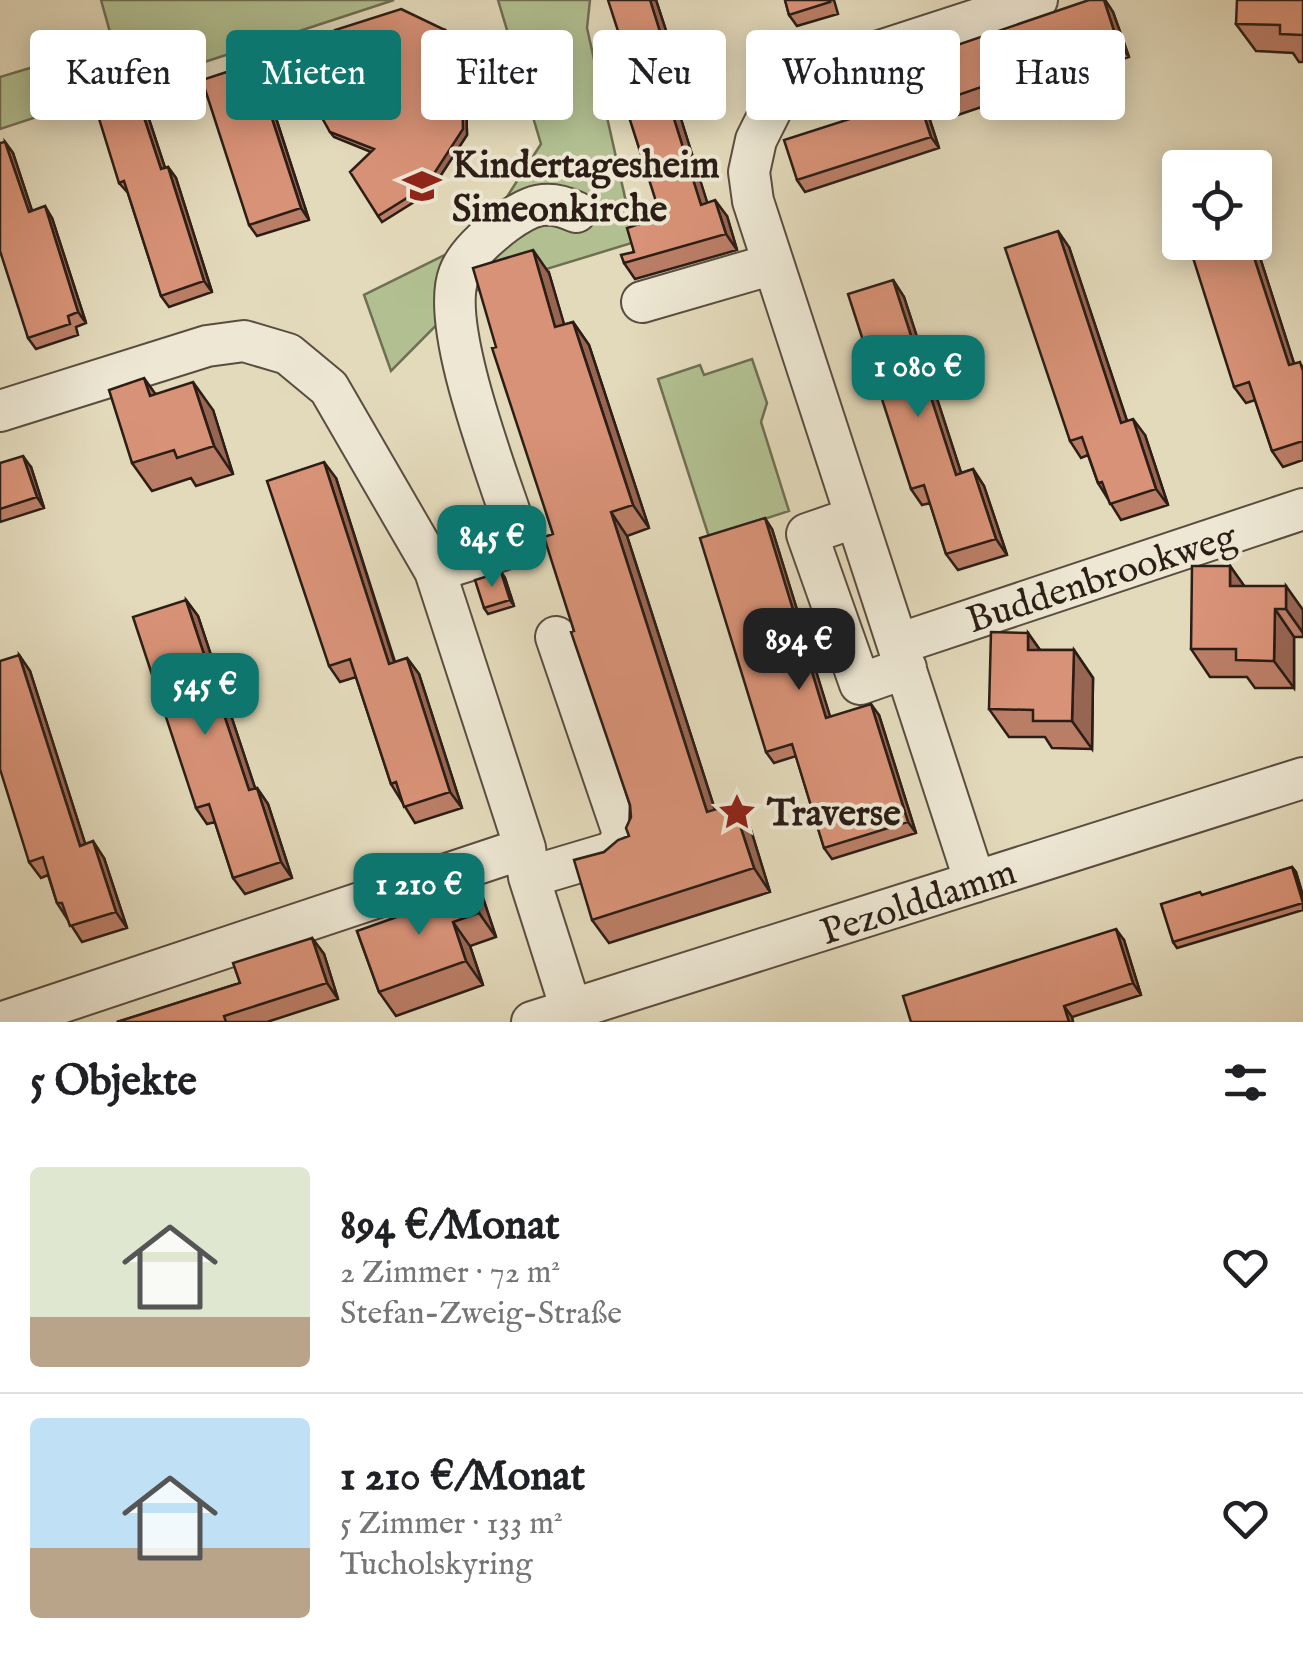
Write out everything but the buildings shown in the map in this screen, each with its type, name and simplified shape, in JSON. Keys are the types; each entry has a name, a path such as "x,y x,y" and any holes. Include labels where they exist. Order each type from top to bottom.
{"street":[{"path":"974,882 753,201 750,172 756,140 775,102 809,74 1037,0"},
{"path":"436,572 512,546 515,528 456,338 454,297 460,272 500,226 526,209 545,202 576,212"},
{"path":"642,302 774,264"},
{"path":"0,411 207,346 244,341 288,354 329,388 436,572 571,1008"},
{"name":"Buddenbrookweg","path":"856,516 807,534 860,684 902,656 1303,509"},
{"path":"3,1022 527,862 614,852 624,836 556,636"},
{"name":"Pezolddamm","path":"532,1022 1303,778"}],"green space":[{"path":"101,0 394,0 302,30 226,30 226,55 206,62 206,30 109,30"},
{"path":"498,0 590,0 587,28 593,55 593,120 608,120 635,242 468,293 391,371 364,295 481,237 541,144 534,120 573,120 573,30 507,30"},
{"path":"30,68 30,119 0,129 0,77"},
{"path":"752,359 767,403 761,422 789,511 709,537 658,379 700,365 704,375"}],"place":[{"name":"Kindertagesheim Simeonkirche","path":"422,186"},
{"name":"Traverse","path":"737,812"}]}
